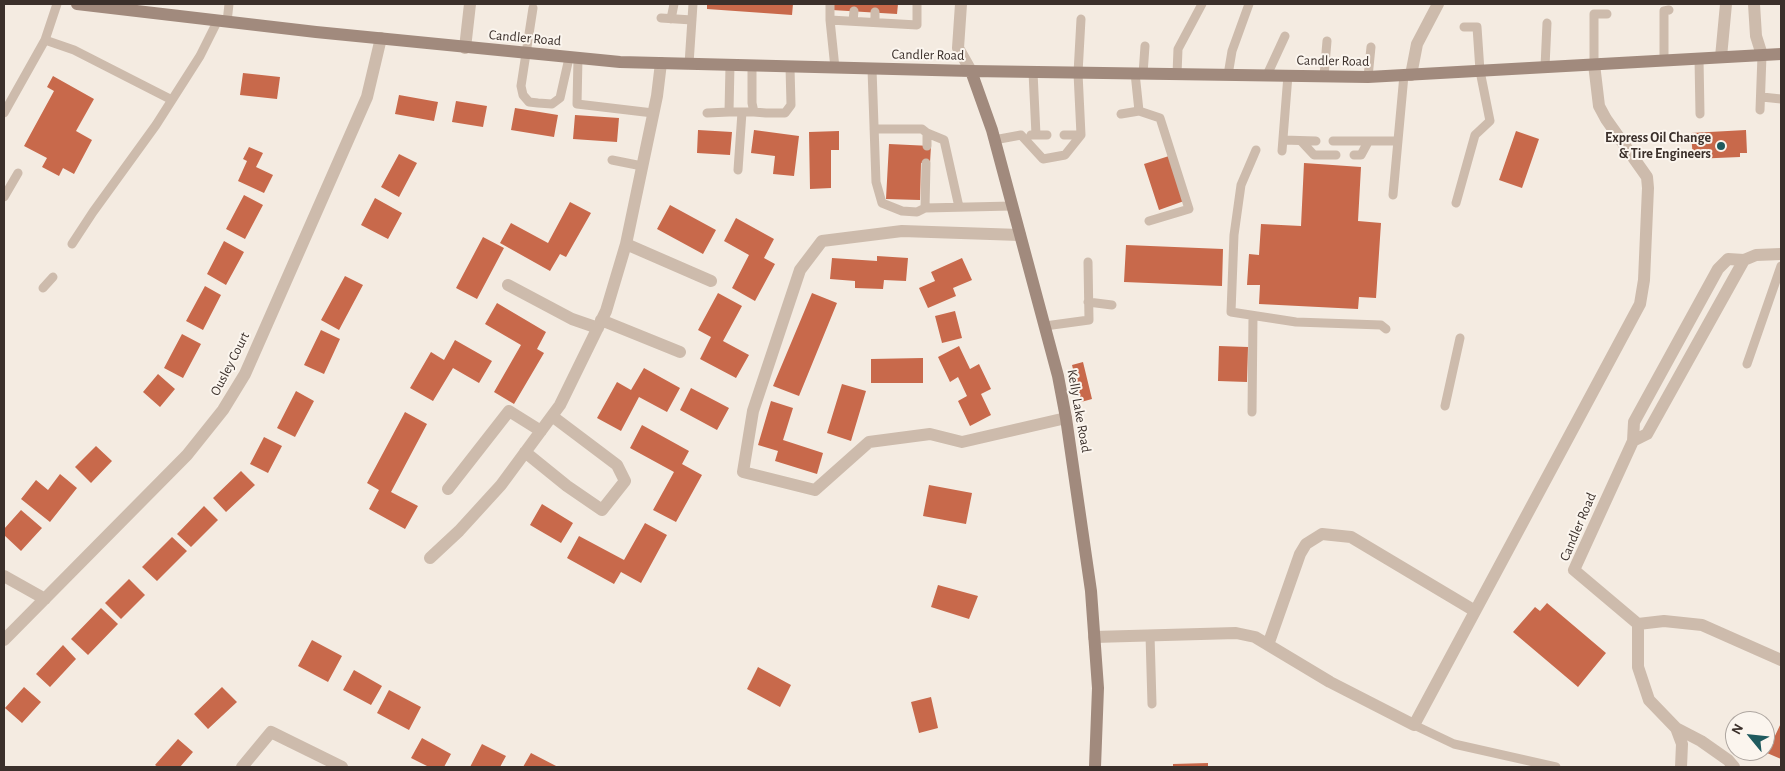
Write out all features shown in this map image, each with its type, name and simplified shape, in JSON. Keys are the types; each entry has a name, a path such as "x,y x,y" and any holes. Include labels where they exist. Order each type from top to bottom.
{"main road":[{"name":"Candler Road","path":"76,4 528,54 661,63 752,66 1368,77 1781,54"},
{"name":"Kelly Lake Road","path":"971,71 994,140 1045,326 1058,376 1066,418 1092,591 1098,688 1095,767"}],"street":[{"path":"465,48 470,4"},
{"path":"961,4 958,48 971,71"},
{"path":"1407,75 1417,44 1438,4"},
{"path":"1721,57 1726,4"},
{"path":"1754,4 1756,36 1762,55"},
{"name":"Ousley Court","path":"4,640 187,455 224,410 245,374 368,97 382,38"},
{"path":"430,558 459,531 495,492 560,405 599,324 626,244 653,113 661,63"},
{"path":"1094,637 1236,633 1255,637 1330,682 1414,725 1640,304 1645,270 1647,177 1599,106 1594,64"},
{"path":"1020,235 902,232 822,241 800,270 753,411 743,472 815,490 869,442 930,434 962,442 1066,418"},
{"path":"626,244 711,281"},
{"name":"Candler Road","path":"1638,624 1574,570 1633,441 1634,422 1718,269 1728,259 1744,260 1756,255 1781,254"},
{"name":"Candler Road","path":"1633,441 1647,434 1744,260"},
{"path":"508,286 572,319 599,324 680,352"},
{"path":"448,489 509,411 541,431"},
{"path":"525,452 602,510 625,481 617,465 552,416"},
{"path":"1268,644 1300,554 1306,544 1322,534 1351,537 1475,611"},
{"path":"4,576 45,599"},
{"path":"1734,767 1728,760 1701,741 1676,728 1649,700 1638,667 1638,624 1664,621 1702,625 1781,660"},
{"path":"1676,728 1682,744 1681,767"},
{"path":"242,767 271,732 342,767"}],"lane":[{"path":"4,113 45,40 57,4"},
{"path":"72,244 172,100 223,21 229,4"},
{"path":"671,19 674,4"},
{"path":"689,64 693,4"},
{"path":"830,4 835,68"},
{"path":"830,20 917,25 917,4"},
{"path":"1177,74 1178,49 1202,4"},
{"path":"1228,75 1232,51 1249,4"},
{"path":"533,8 528,54 521,86 523,95 529,102 552,104 560,98 573,58"},
{"path":"1664,60 1664,10 1669,10"},
{"path":"853,21 854,11"},
{"path":"875,12 875,22"},
{"path":"1594,64 1594,14 1607,14"},
{"path":"661,18 692,20"},
{"path":"1021,135 1043,159 1065,155 1081,135 1078,73 1081,19"},
{"path":"1545,67 1547,23"},
{"path":"1456,202 1475,134 1490,121 1480,71 1477,27 1464,27"},
{"path":"1267,75 1284,36"},
{"path":"45,40 74,50 172,100"},
{"path":"1324,76 1327,42"},
{"path":"1139,111 1139,74 1145,46"},
{"path":"1368,77 1371,47"},
{"path":"1760,110 1762,97 1762,55"},
{"path":"573,58 577,104 653,113"},
{"path":"1700,58 1700,114"},
{"path":"729,112 730,65"},
{"path":"752,66 752,104 754,112"},
{"path":"707,113 785,113 791,105 790,67"},
{"path":"872,69 876,182 882,203 902,211 917,212 925,208 1012,206"},
{"path":"1034,72 1036,135"},
{"path":"1282,151 1288,75"},
{"path":"1393,195 1407,75"},
{"path":"4,92 16,92"},
{"path":"1762,97 1781,99"},
{"path":"1120,114 1139,111 1160,118 1189,209 1149,221"},
{"path":"738,170 742,112"},
{"path":"874,128 922,129 944,140 959,207"},
{"path":"927,133 927,146"},
{"path":"994,140 1021,135 1047,135"},
{"path":"1064,135 1081,135"},
{"path":"1283,140 1316,141"},
{"path":"1301,140 1314,155 1336,155"},
{"path":"1334,141 1398,142"},
{"path":"1354,155 1361,155 1368,142"},
{"path":"1256,150 1241,185 1234,235 1231,312 1296,322 1381,326 1386,329"},
{"path":"612,160 642,166"},
{"path":"925,208 926,163"},
{"path":"4,198 18,173"},
{"path":"1045,326 1089,320 1088,262"},
{"path":"1746,364 1781,266"},
{"path":"43,288 53,276"},
{"path":"1088,302 1112,305"},
{"path":"1252,412 1253,316"},
{"path":"1445,406 1460,338"},
{"path":"1150,635 1152,704"},
{"path":"1414,725 1454,744 1556,767"}],"building":[{"path":"707,4 793,4 792,15 707,9"},
{"path":"832,4 898,4 897,14 832,10"},
{"path":"243,73 280,77 277,99 240,95"},
{"path":"53,76 94,99 76,131 92,140 74,174 63,168 59,176 42,167 47,158 24,146 54,91 47,87"},
{"path":"399,95 438,102 434,121 395,114"},
{"path":"456,101 487,106 483,127 452,122"},
{"path":"515,108 558,115 554,137 511,130"},
{"path":"575,115 619,118 617,142 573,139"},
{"path":"698,130 732,132 730,155 697,153"},
{"path":"754,130 799,136 794,176 773,174 775,156 751,153"},
{"path":"1746,130 1747,153 1740,153 1740,157 1693,159 1691,133"},
{"path":"839,131 839,150 831,150 831,188 810,189 809,132"},
{"path":"1516,131 1539,139 1522,188 1499,180"},
{"path":"889,144 931,146 930,163 921,163 920,200 886,199"},
{"path":"249,147 263,153 256,167 273,175 264,193 238,181 247,161 243,159"},
{"path":"399,154 417,163 399,197 381,187"},
{"path":"1169,156 1184,201 1159,210 1144,164"},
{"path":"1304,163 1361,167 1358,221 1381,223 1376,298 1359,297 1358,309 1259,304 1260,285 1247,285 1249,254 1259,255 1261,224 1301,226"},
{"path":"244,195 263,205 245,239 226,229"},
{"path":"375,198 402,213 388,239 361,225"},
{"path":"570,202 591,213 566,257 560,254 550,271 500,243 511,223 548,243"},
{"path":"670,205 716,230 703,254 657,229"},
{"path":"736,218 774,239 764,258 775,264 755,301 732,288 749,255 724,241"},
{"path":"483,237 504,248 477,299 456,288"},
{"path":"224,241 244,252 226,285 207,274"},
{"path":"1126,245 1223,249 1222,286 1124,282"},
{"path":"877,256 908,258 906,281 884,280 883,289 855,288 855,281 830,279 832,258 877,261"},
{"path":"962,258 972,280 953,288 956,296 928,308 919,288 935,281 931,272"},
{"path":"345,276 363,285 339,330 321,320"},
{"path":"205,286 221,295 203,330 186,321"},
{"path":"718,293 742,306 723,341 749,355 736,378 700,359 711,337 698,330"},
{"path":"812,293 837,303 799,396 773,386"},
{"path":"497,303 546,332 537,349 544,353 514,404 494,392 521,345 485,324"},
{"path":"955,311 962,338 942,343 935,316"},
{"path":"321,330 340,339 324,374 304,365"},
{"path":"182,334 201,344 183,378 164,368"},
{"path":"455,340 492,361 479,383 453,368 433,401 410,388 431,352 444,360"},
{"path":"959,346 970,369 979,364 991,389 981,394 991,415 970,426 958,401 967,396 958,377 950,382 938,357"},
{"path":"1219,346 1248,347 1247,382 1218,381"},
{"path":"923,358 923,383 871,383 871,359"},
{"path":"1083,362 1092,399 1081,402 1072,365"},
{"path":"644,368 680,388 667,412 639,397 621,431 597,418 617,382 631,390"},
{"path":"158,374 175,389 160,407 143,392"},
{"path":"842,384 866,391 851,441 827,433"},
{"path":"691,388 729,408 717,430 680,410"},
{"path":"296,391 314,401 295,437 277,428"},
{"path":"771,401 793,408 783,440 823,453 817,474 775,461 778,451 758,445"},
{"path":"405,412 427,424 391,492 418,506 405,529 369,509 379,490 367,483"},
{"path":"642,425 689,451 682,464 702,475 676,522 653,510 674,472 630,448"},
{"path":"264,437 282,446 268,473 250,464"},
{"path":"96,446 112,461 91,483 75,467"},
{"path":"241,471 255,485 226,512 213,498"},
{"path":"60,474 77,488 50,522 21,499 36,480 48,490"},
{"path":"929,485 972,493 966,524 923,516"},
{"path":"542,504 573,523 561,543 530,525"},
{"path":"204,506 218,520 191,547 177,534"},
{"path":"21,510 42,528 21,551 4,535 4,529"},
{"path":"645,523 667,535 641,583 621,572 614,584 567,558 579,536 624,560"},
{"path":"172,537 187,551 157,581 142,567"},
{"path":"129,579 145,595 121,619 105,603"},
{"path":"938,585 978,596 969,619 931,607"},
{"path":"1547,603 1606,653 1578,687 1513,632 1535,607 1540,611"},
{"path":"101,608 118,624 88,655 71,639"},
{"path":"312,640 342,656 328,682 298,666"},
{"path":"63,645 76,659 50,687 36,674"},
{"path":"758,667 791,685 780,707 747,689"},
{"path":"354,670 382,686 371,705 343,690"},
{"path":"24,687 41,702 22,723 5,708"},
{"path":"222,687 237,702 208,729 194,714"},
{"path":"389,690 421,707 409,730 377,713"},
{"path":"931,697 938,728 919,733 911,702"},
{"path":"1781,723 1781,759 1775,756 1775,736"},
{"path":"422,738 451,754 444,767 429,767 411,758"},
{"path":"178,739 193,752 180,767 158,767 155,765"},
{"path":"482,744 506,756 500,767 470,767"},
{"path":"531,753 558,767 523,767"},
{"path":"1208,763 1208,767 1173,767 1173,764"}],"place":[{"name":"Express Oil Change & Tire Engineers","path":"1721,146"}]}
